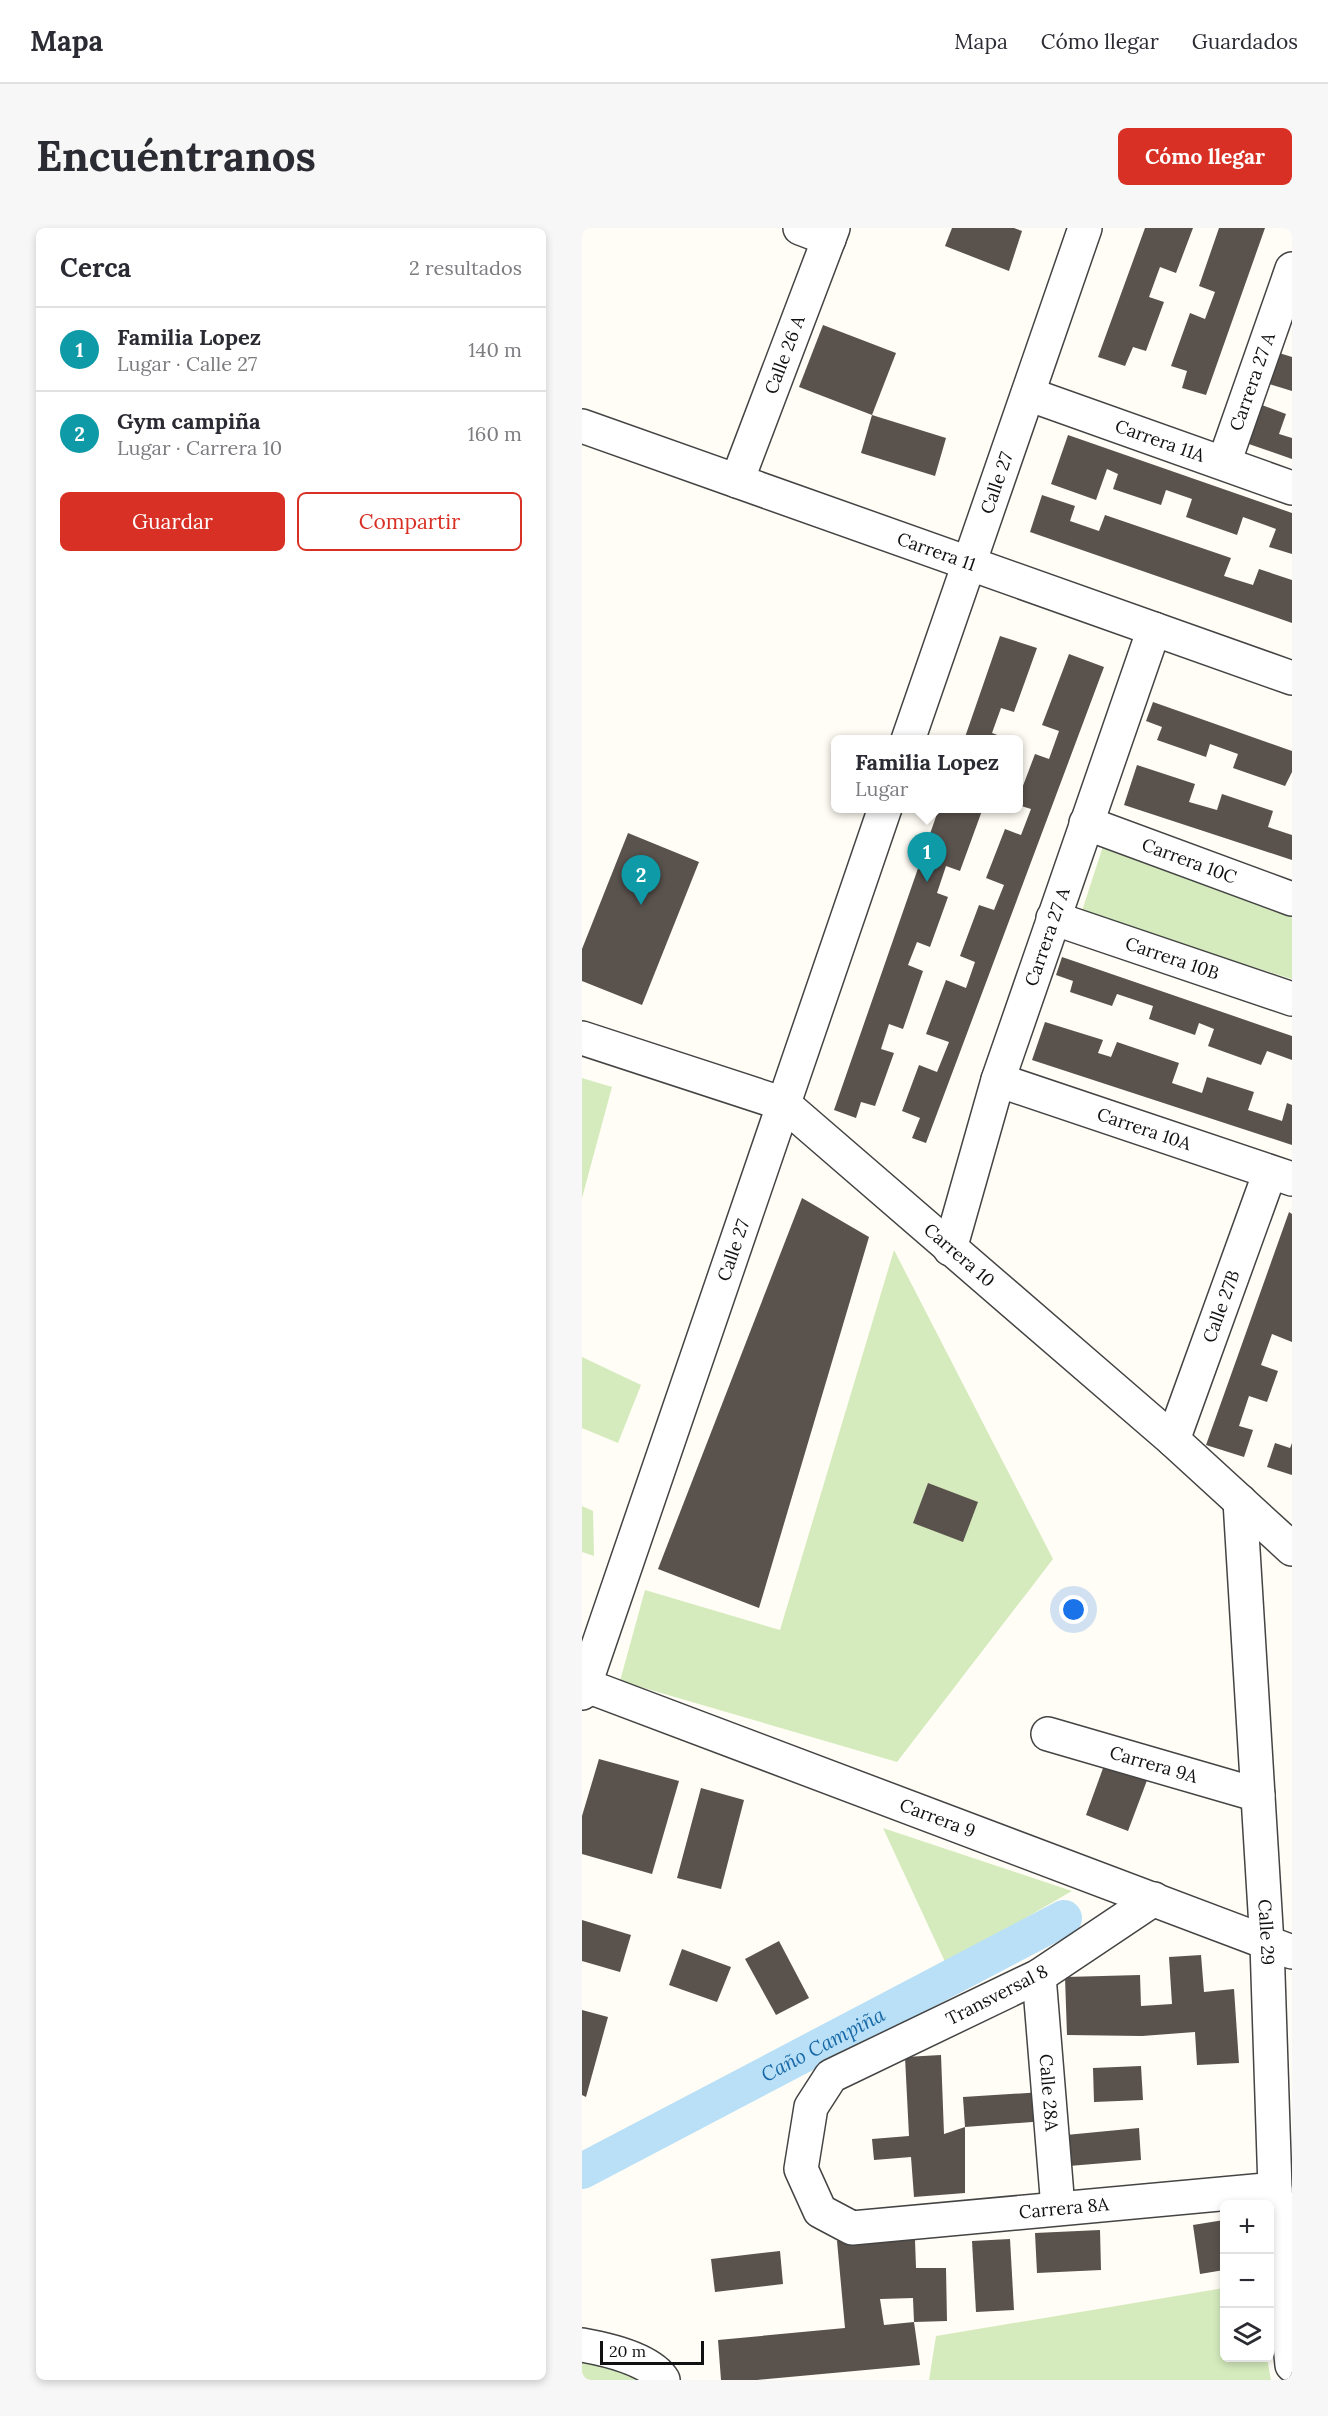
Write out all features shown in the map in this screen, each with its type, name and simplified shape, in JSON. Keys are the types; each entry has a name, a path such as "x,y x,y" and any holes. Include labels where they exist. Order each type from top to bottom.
{"street":[{"name":"Calle 27","path":"910,735 1085,228"},
{"name":"Calle 26 A","path":"737,481 820,232"},
{"name":"Carrera 27 A","path":"1224,463 1282,329 1292,269"},
{"name":"Carrera 11A","path":"1028,394 1292,488"},
{"name":"Carrera 11","path":"582,426 1292,678"},
{"name":"Carrera 27 A","path":"950,1248 998,1080 1154,629"},
{"name":"Calle 27","path":"583,1687 883,813"},
{"name":"Carrera 10C","path":"1086,823 1292,899"},
{"name":"Carrera 10B","path":"1053,918 1292,999"},
{"name":"Carrera 10","path":"582,1038 784,1104 1173,1440 1292,1548"},
{"name":"Carrera 10A","path":"998,1080 1281,1176"},
{"name":"Calle 27B","path":"1173,1440 1281,1176"},
{"name":"Calle 29","path":"1240,1500 1258,1795 1279,1948 1275,2188 1292,2365"},
{"name":"Carrera 9","path":"583,1687 1154,1899 1279,1948"},
{"name":"Carrera 9A","path":"1048,1734 1258,1795"},
{"name":"Transversal 8","path":"852,2228 820,2211 801,2169 811,2107 831,2076 1039,1976 1154,1899"},
{"name":"Calle 28A","path":"1039,1976 1058,2208"},
{"name":"Carrera 8A","path":"852,2228 1275,2188"},
{"path":"582,2345 612,2350 661,2376"}],"green space":[{"path":"1104,843 1292,908 1292,979 1081,914"},
{"path":"582,1078 612,1087 582,1198"},
{"path":"894,1250 1053,1559 897,1762 620,1681 645,1590 780,1630"},
{"path":"582,1357 641,1385 618,1443 582,1428"},
{"path":"582,1506 593,1511 594,1556 582,1552"},
{"path":"883,1828 1072,1891 946,1964"},
{"path":"1220,2289 1220,2362 1268,2362 1271,2380 929,2380 936,2336"},
{"path":"582,2360 635,2370 636,2380 582,2380"}],"building":[{"path":"952,228 1014,228 1022,231 1009,271 945,246"},
{"path":"1145,228 1193,228 1176,273 1160,267 1149,297 1164,302 1146,351 1133,347 1125,366 1098,357"},
{"path":"1219,228 1265,228 1206,395 1182,388 1187,371 1171,366 1190,313 1205,319 1215,292 1199,286"},
{"path":"823,325 896,353 872,415 799,387"},
{"path":"1276,352 1292,357 1292,391 1266,383"},
{"path":"1259,404 1286,414 1279,434 1292,438 1292,459 1246,443"},
{"path":"872,415 946,438 935,476 861,453"},
{"path":"1068,435 1292,513 1292,554 1269,547 1276,529 1243,517 1237,535 1186,517 1192,499 1166,490 1161,505 1113,489 1118,474 1107,469 1096,500 1051,484"},
{"path":"1042,495 1075,506 1070,521 1099,531 1105,515 1231,558 1224,576 1253,585 1259,569 1292,580 1292,623 1030,532"},
{"path":"1000,636 1037,648 1014,712 1001,708 992,733 997,735 966,735"},
{"path":"1069,654 1104,667 926,1143 912,1138 920,1118 902,1111 919,1065 937,1072 949,1042 926,1034 946,980 966,988 975,962 960,956 979,905 994,910 1004,885 986,878 1005,829 1021,835 1031,809 1023,807 1023,786 1035,754 1049,759 1059,731 1042,725"},
{"path":"1153,702 1292,751 1292,772 1285,786 1233,768 1238,754 1210,744 1206,757 1157,740 1162,727 1146,721"},
{"path":"1137,765 1195,784 1189,802 1217,810 1222,794 1273,811 1268,827 1292,835 1292,860 1124,805"},
{"path":"937,813 981,813 960,871 946,866 937,893 948,897 930,947 917,942 908,965 923,971 903,1029 889,1024 881,1049 894,1053 875,1106 861,1102 856,1118 834,1110"},
{"path":"628,833 699,862 642,1005 582,981 582,949"},
{"path":"1062,957 1292,1036 1292,1060 1267,1051 1261,1065 1208,1046 1214,1029 1199,1023 1195,1035 1149,1019 1153,1006 1117,994 1112,1006 1070,992 1073,981 1056,975"},
{"path":"1045,1022 1103,1040 1098,1053 1111,1057 1117,1042 1179,1063 1172,1083 1202,1093 1207,1077 1254,1092 1248,1110 1282,1121 1287,1103 1292,1105 1292,1145 1032,1060"},
{"path":"802,1198 869,1237 759,1608 658,1569"},
{"path":"1289,1212 1292,1214 1292,1342 1272,1334 1261,1365 1278,1371 1267,1402 1249,1396 1239,1426 1253,1430 1244,1457 1206,1445"},
{"path":"1275,1443 1290,1448 1292,1443 1292,1475 1267,1467"},
{"path":"928,1483 978,1502 963,1542 913,1523"},
{"path":"599,1759 679,1781 652,1874 582,1854 582,1816"},
{"path":"1106,1760 1149,1775 1128,1831 1086,1815"},
{"path":"701,1788 744,1800 721,1889 677,1878"},
{"path":"582,1920 631,1935 620,1972 582,1961"},
{"path":"779,1941 809,1998 776,2015 745,1959"},
{"path":"682,1949 731,1967 717,2002 669,1985"},
{"path":"1201,1955 1204,1992 1234,1989 1239,2063 1197,2065 1195,2032 1142,2036 1067,2035 1065,1977 1140,1975 1141,2006 1172,2004 1169,1957"},
{"path":"582,2010 608,2017 586,2097 582,2095"},
{"path":"941,2055 944,2134 965,2127 965,2193 914,2197 911,2157 874,2160 872,2139 909,2136 905,2057"},
{"path":"1141,2066 1143,2100 1094,2102 1093,2068"},
{"path":"1043,2092 1045,2121 965,2127 963,2097"},
{"path":"1139,2128 1141,2160 1069,2166 1066,2135"},
{"path":"1220,2221 1220,2271 1200,2274 1193,2225"},
{"path":"1100,2230 1101,2270 1037,2273 1035,2233"},
{"path":"1010,2239 1014,2310 976,2312 972,2241"},
{"path":"915,2240 916,2268 946,2268 947,2321 914,2322 920,2365 757,2380 721,2380 718,2340 845,2328 837,2241","holes":["913,2298 914,2322 884,2325 880,2299"]},
{"path":"780,2251 783,2284 715,2292 711,2259"}],"waterway":[{"name":"Caño Campiña","path":"582,2171 1064,1918"}],"place":[{"name":"Familia Lopez","path":"927,882"},
{"name":"Gym campiña","path":"641,905"}]}
